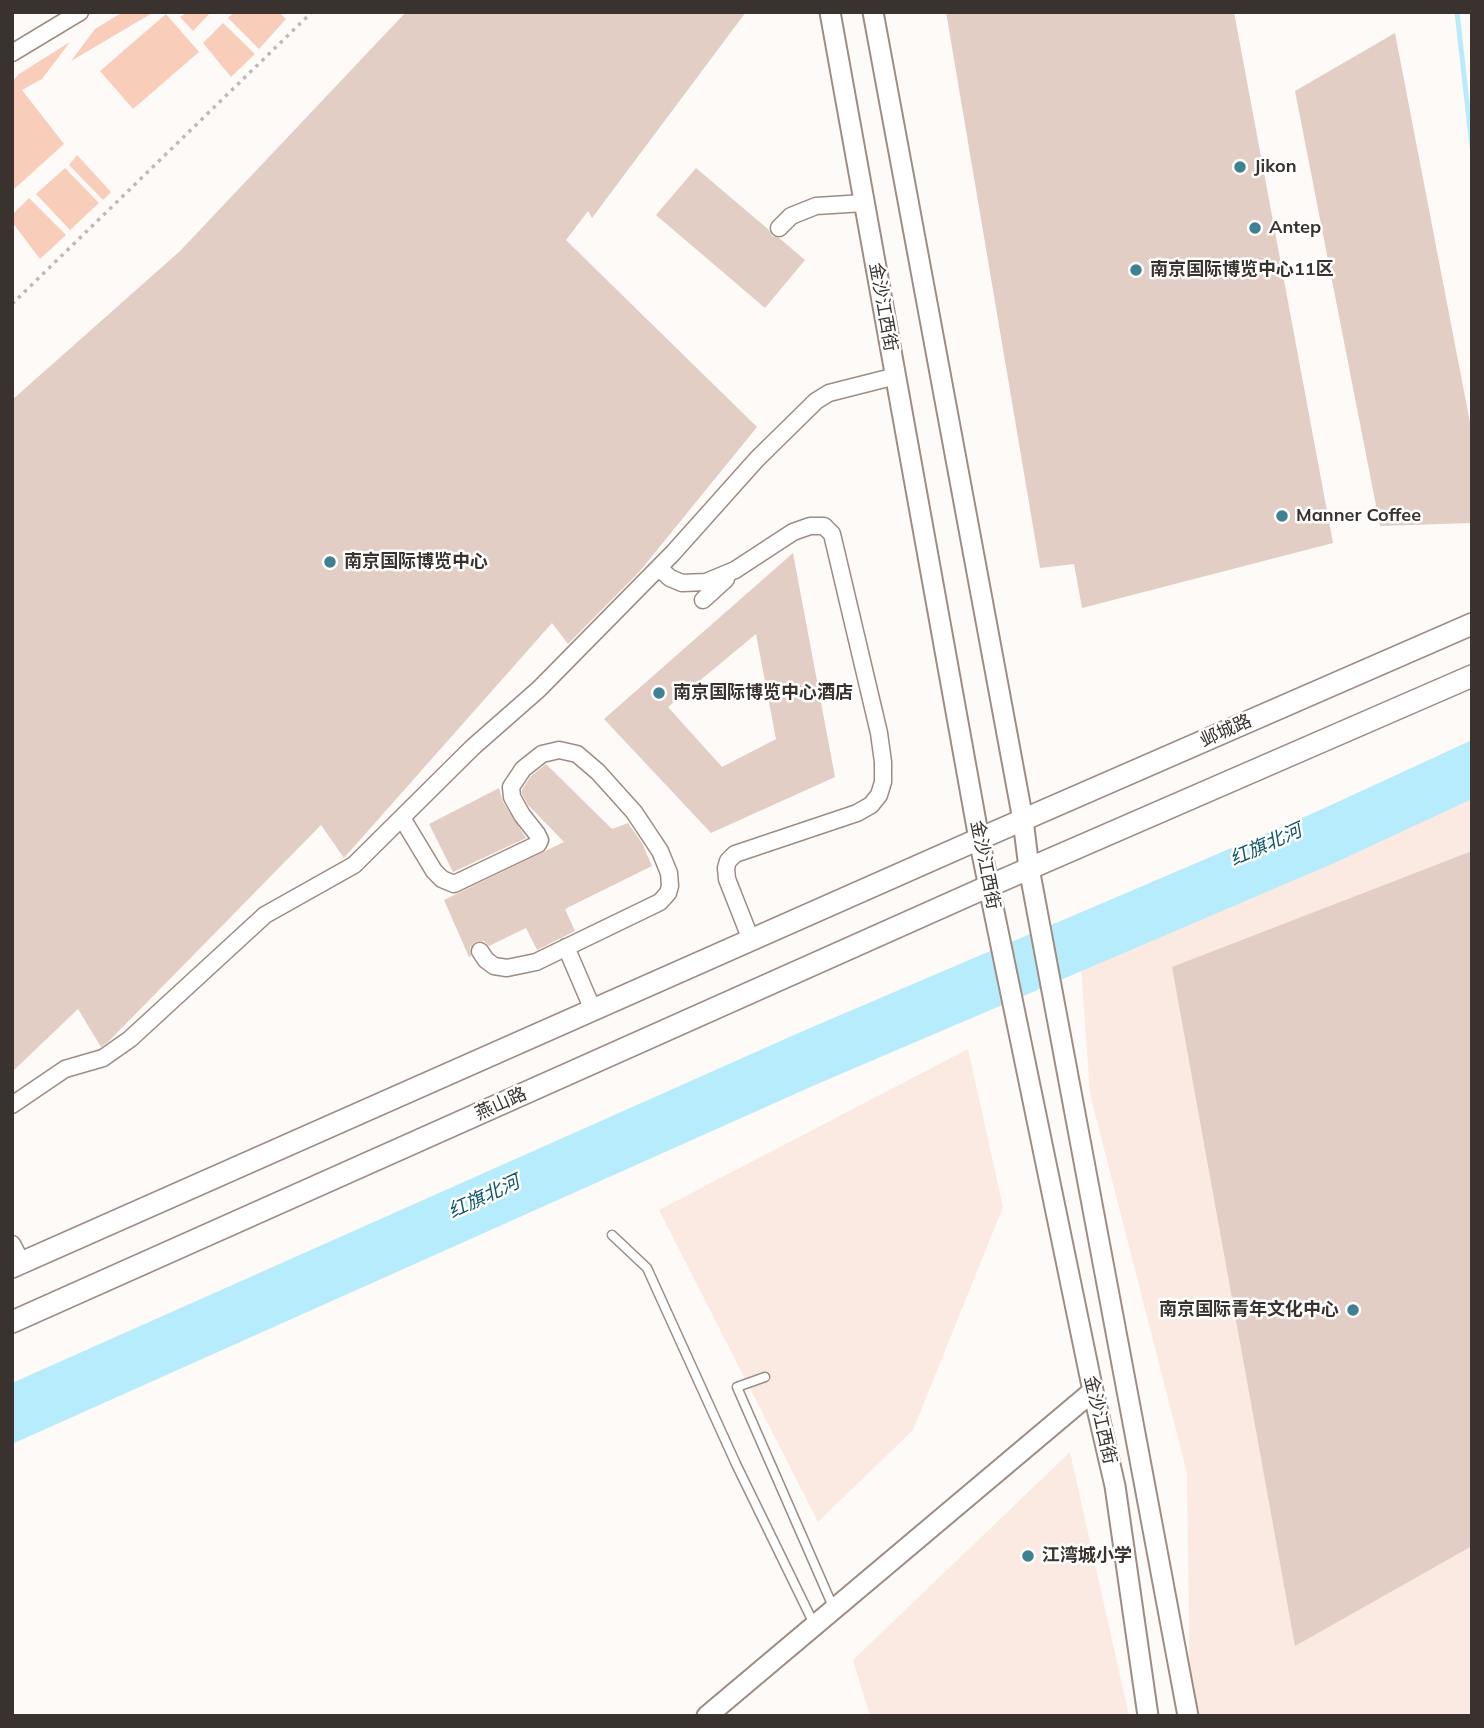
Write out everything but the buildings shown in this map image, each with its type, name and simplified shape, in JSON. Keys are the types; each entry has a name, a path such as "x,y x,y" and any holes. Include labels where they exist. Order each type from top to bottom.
{"main road":[{"name":"邺城路","path":"979,839 1472,624"},
{"path":"989,886 1472,676"},
{"path":"15,1258 593,1010 979,839"},
{"name":"燕山路","path":"12,1322 989,886"}],"street":[{"path":"12,53 80,12"},
{"name":"金沙江西街","path":"830,12 979,839 1115,1486 1148,1716"},
{"name":"金沙江西街","path":"873,12 1023,820 1029,868 1188,1716"},
{"path":"779,228 791,216 816,206 864,203"},
{"path":"12,1105 65,1069 103,1058 130,1039 265,915 354,865 473,747 539,689 659,568 758,459 816,401 829,393 896,376"},
{"path":"703,600 736,570 793,533 810,526 824,526 832,534 879,733 883,782 879,795 871,805 858,813 735,853 728,861 727,879 751,940"},
{"path":"659,568 670,578 682,583 706,582 736,570"},
{"path":"402,818 434,871 442,879 454,884 538,844 540,839 522,816 512,797 511,787 523,769 542,754 559,750 578,754 598,772 634,812 660,851 670,886 660,902 536,962 507,968 494,966 480,951"},
{"path":"566,947 593,1010"},
{"path":"708,1716 1093,1391"}],"lane":[{"path":"612,1235 647,1268 736,1464 815,1625"},
{"path":"765,1377 737,1387 834,1609"}],"path":[{"path":"12,304 312,12"}],"shaded area":[{"path":"123,12 154,12 71,61 95,29"},
{"path":"188,12 211,12 193,31 180,17"},
{"path":"234,12 279,12 286,19 259,49 228,18"},
{"path":"166,14 199,52 133,109 100,71"},
{"path":"223,23 255,54 231,77 203,43"},
{"path":"70,42 42,79 22,90 64,144 12,191 12,82 19,74"},
{"path":"77,155 111,192 103,200 69,165"},
{"path":"65,168 99,203 70,230 36,194"},
{"path":"29,198 66,235 40,259 12,222 12,215"},
{"name":"南京国际青年文化中心","path":"1472,789 1472,1716 1190,1716 1187,1473 1090,1094 1080,953"},
{"path":"968,1049 1003,1207 913,1430 818,1522 659,1210"},
{"name":"江湾城小学","path":"1070,1452 1129,1716 870,1716 853,1660"}],"water":[{"name":"红旗北河","path":"1472,740 1472,799 1332,864 815,1085 12,1444 12,1383 803,1031 1318,811"}],"waterway":[{"path":"1457,12 1472,147"}],"place":[{"name":"Jikon","path":"1240,167"},
{"name":"Antep","path":"1255,228"},
{"name":"南京国际博览中心11区","path":"1136,270"},
{"name":"Manner Coffee","path":"1282,516"},
{"name":"南京国际博览中心","path":"330,562"},
{"name":"南京国际博览中心酒店","path":"659,693"},
{"name":"南京国际青年文化中心","path":"1353,1310"},
{"name":"江湾城小学","path":"1028,1556"}]}
